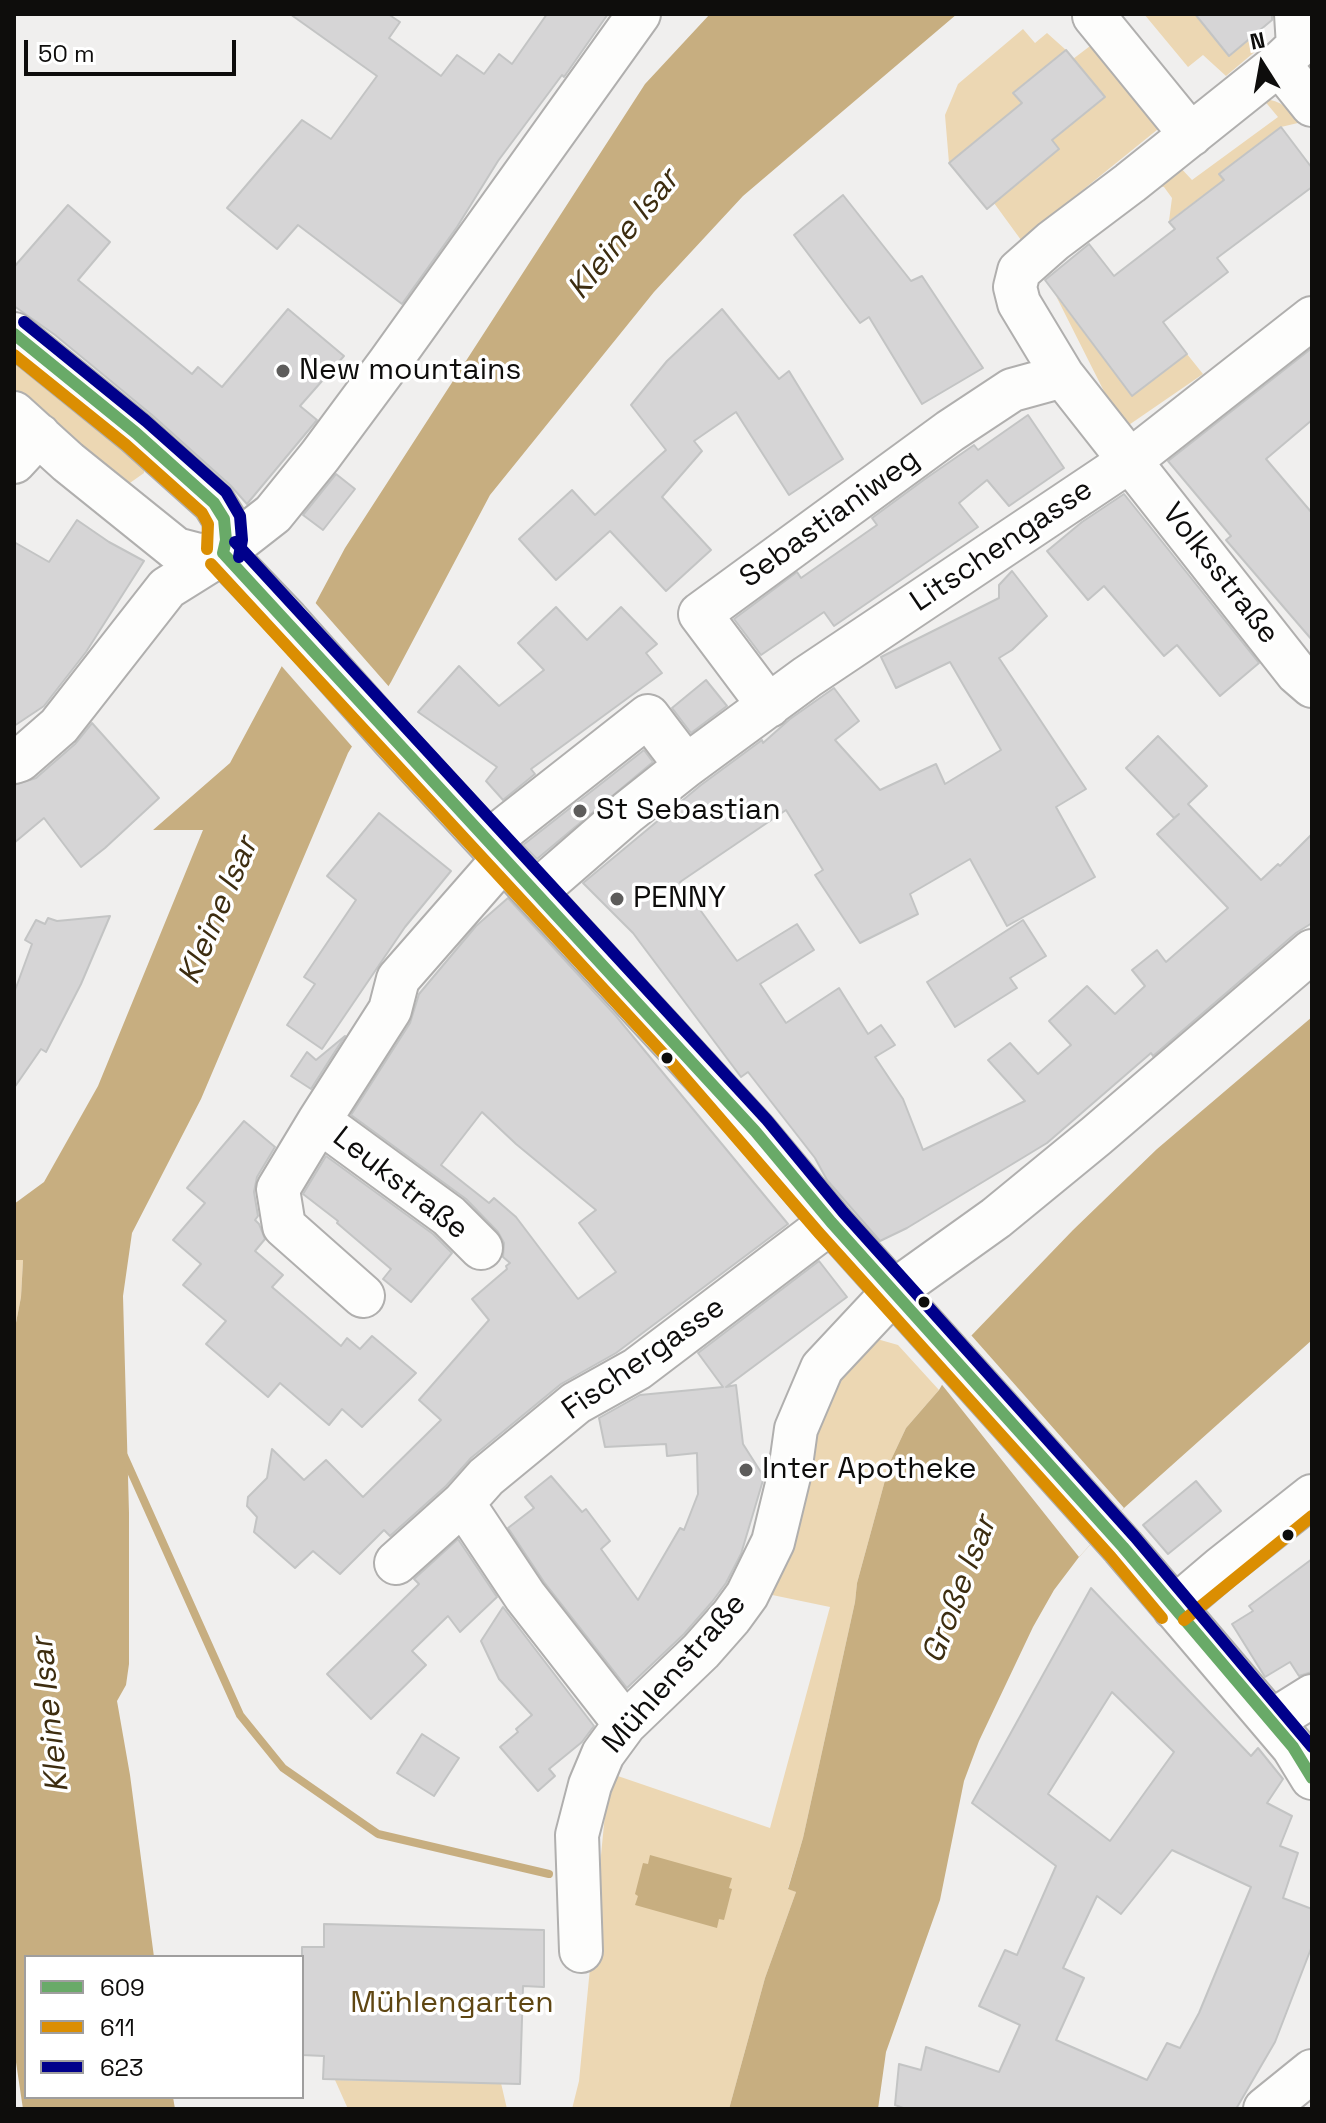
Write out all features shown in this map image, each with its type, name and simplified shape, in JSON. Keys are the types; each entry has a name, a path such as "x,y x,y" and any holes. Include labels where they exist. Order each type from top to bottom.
{"street":[{"path":"14,762 59,726 167,588 223,553 273,514 320,456 639,14"},
{"path":"1094,16 1191,135 1298,46 1296,14"},
{"path":"1279,64 1312,105"},
{"name":"Volksstraße","path":"1191,135 1053,241 1019,271 1015,287 1019,303 1063,376 1297,673 1312,686"},
{"name":"Litschengasse","path":"536,892 686,766 807,677 1131,460 1312,318"},
{"path":"14,334 136,433 214,503 224,519 226,540 223,553"},
{"name":"Sebastianiweg","path":"769,706 700,614 950,431 1012,390 1063,376"},
{"path":"22,437 121,506 176,549 199,555 223,553"},
{"path":"223,553 755,1131 831,1222 954,1356 1272,1721 1312,1778"},
{"path":"497,849 648,716 686,766"},
{"name":"Leukstraße","path":"363,1296 284,1226 278,1189 390,1010 398,979 497,849"},
{"name":"Mühlenstraße","path":"581,1951 577,1835 594,1774 603,1754 625,1724 701,1651 747,1595 773,1542 790,1472 796,1429 822,1368 894,1291 1008,1208 1312,951"},
{"name":"Leukstraße","path":"319,1121 449,1216 481,1248"},
{"name":"Fischergasse","path":"396,1563 463,1503 486,1477 576,1403 637,1369 831,1222"},
{"path":"1174,1608 1312,1496"},
{"path":"463,1503 534,1608 625,1724"},
{"path":"1272,1721 1312,1696"},
{"path":"1265,2109 1312,2071"}],"shaded area":[{"path":"1144,14 1195,14 1229,55 1255,34 1264,44 1226,76 1203,55 1188,67"},
{"path":"1023,29 1035,43 1047,33 1066,50 1013,93 1022,103 949,163 945,115 958,84"},
{"path":"1094,43 1168,121 1021,240 994,203 1059,149 1052,140 1105,97 1073,59"},
{"path":"1263,99 1280,104 1302,122 1281,127 1219,174 1224,180 1169,221 1172,198 1164,187 1152,185 1178,165 1192,180 1278,117"},
{"path":"1056,296 1132,395 1187,354 1203,374 1123,429"},
{"path":"14,352 144,462 144,473 127,485 118,483 14,392"},
{"path":"14,1260 23,1260 21,1297 14,1333"},
{"path":"877,1339 898,1345 939,1390 906,1428 890,1462 857,1583 803,1838 788,1888 796,1892 765,1978 729,2109 572,2109 579,2081 609,1773 770,1828 830,1607 753,1591 816,1417 844,1362"},
{"path":"335,2080 501,2083 507,2109 348,2109"}],"water":[{"name":"Kleine Isar","path":"710,14 957,14 743,196 654,292 490,495 391,682 348,753 201,1099 132,1233 123,1296 129,1513 129,1664 126,1685 117,1701 154,1955 24,1955 24,2099 173,2099 175,2109 23,2109 14,2049 14,1333 21,1297 23,1260 14,1260 14,1204 44,1182 98,1086 203,830 153,830 230,763 345,548 645,84"},
{"name":"Große Isar","path":"1312,1017 1312,1340 1124,1508 1079,1557 1054,1590 1033,1627 979,1741 964,1781 940,1900 886,2052 878,2109 729,2109 765,1978 796,1892 788,1889 803,1838 857,1583 890,1462 906,1428 939,1390 970,1337 1073,1230 1157,1149"},
{"path":"650,1855 732,1878 724,1920 719,1919 717,1928 635,1905 643,1863 648,1864"}],"pier":[{"path":"312,599 391,689 355,750 278,662"},
{"path":"971,1335 1124,1508 1079,1557 939,1381"}],"building":[{"path":"290,14 388,14 400,22 389,38 441,76 457,55 484,74 499,54 512,64 547,14 608,14 564,77 562,75 498,161 457,227 402,304 298,225 277,249 227,208 302,120 331,139 377,76"},
{"path":"1195,14 1272,14 1272,20 1229,56"},
{"path":"1066,50 1105,97 1052,140 1059,149 987,209 949,163 1022,103 1013,93"},
{"path":"1281,127 1312,168 1312,187 1217,258 1228,272 1163,322 1187,354 1132,396 1045,280 1089,244 1114,276 1175,229 1169,222 1224,180 1219,174"},
{"path":"843,195 911,281 922,276 983,368 922,404 869,317 860,323 794,235"},
{"path":"68,205 110,242 78,280 192,374 198,367 222,387 288,309 344,356 300,406 317,420 247,504 152,415 55,335 14,306 14,267"},
{"path":"722,309 779,379 789,371 843,459 789,495 736,412 694,441 702,451 662,497 711,550 666,591 610,531 556,580 519,539 572,490 595,515 666,450 631,405 667,361"},
{"path":"1312,348 1312,420 1266,459 1312,513 1312,640 1226,540 1231,536 1168,461"},
{"path":"1028,415 1064,468 1009,506 987,480 959,503 978,527 834,626 824,612 761,655 734,619 797,572 801,578 877,525 872,518 974,445 978,450"},
{"path":"336,474 355,489 323,530 303,515"},
{"path":"1124,494 1259,663 1220,696 1177,645 1164,656 1104,586 1088,600 1047,551 1082,522"},
{"path":"77,520 144,561 86,652 44,706 14,726 14,542 49,562"},
{"path":"1012,571 1047,616 1012,650 999,658 1086,789 1056,807 1095,877 1007,926 970,859 910,894 918,914 860,943 815,875 823,870 786,810 680,882 737,961 797,924 814,950 760,984 786,1023 839,988 868,1034 881,1025 895,1045 875,1057 903,1099 923,1150 1025,1101 988,1060 1010,1043 1038,1074 1071,1045 1049,1021 1087,986 1115,1014 1145,986 1132,970 1157,950 1166,962 1228,908 1157,834 1179,814 1174,818 1126,768 1158,736 1207,786 1188,804 1261,880 1312,834 1312,923 1296,933 1153,1056 1151,1053 1047,1143 907,1228 880,1241 827,1180 815,1158 748,1072 741,1077 633,933 583,883 701,785 762,740 763,743 790,719 834,688 859,721 835,740 880,790 936,764 945,784 1001,750 950,662 896,688 881,657 999,598 999,585"},
{"path":"556,607 587,640 621,607 657,644 646,653 662,673 531,769 535,774 503,800 486,781 497,767 418,712 459,666 499,706 544,670 518,643"},
{"path":"706,680 727,706 691,733 672,708"},
{"path":"92,723 159,798 81,867 44,818 14,843 14,785 36,778 75,744"},
{"path":"644,750 653,762 537,859 523,845"},
{"path":"379,813 451,871 405,927 322,1049 287,1025 315,984 304,977 356,900 327,876"},
{"path":"508,898 616,1016 788,1224 616,1353 561,1384 471,1458 446,1486 390,1536 384,1530 340,1574 313,1551 295,1568 254,1532 257,1517 247,1506 248,1497 267,1478 272,1449 304,1480 326,1460 363,1497 441,1420 419,1400 489,1320 472,1299 510,1263 503,1257 504,1243 498,1232 466,1199 351,1115 410,1023 419,994 476,926","holes":["482,1112 596,1210 579,1223 616,1272 578,1299 516,1217 494,1198 489,1203 441,1165"]},
{"path":"110,916 81,984 46,1052 41,1049 14,1088 14,993 32,944 25,940 36,920 45,924 48,918 57,921"},
{"path":"1023,920 1046,956 1010,978 1017,988 955,1027 927,982"},
{"path":"345,1036 311,1089 291,1076 307,1052 316,1060"},
{"path":"244,1121 275,1147 257,1177 254,1192 258,1216 255,1220 265,1239 255,1251 283,1275 272,1287 341,1346 347,1338 360,1349 372,1336 416,1373 362,1427 342,1409 329,1425 280,1383 268,1397 206,1344 226,1321 183,1285 201,1264 173,1240 205,1203 187,1188"},
{"path":"326,1156 433,1234 452,1253 411,1302 383,1279 391,1269 303,1194"},
{"path":"819,1261 847,1297 726,1387 736,1385 743,1444 764,1477 741,1554 712,1602 684,1634 627,1688 544,1582 508,1528 534,1508 525,1497 551,1476 582,1512 586,1509 610,1541 601,1549 638,1600 680,1528 684,1530 698,1494 697,1453 667,1456 666,1444 605,1447 599,1418 640,1395 723,1387 698,1353"},
{"path":"1196,1481 1221,1511 1168,1554 1143,1525"},
{"path":"458,1539 497,1597 460,1632 448,1616 412,1651 426,1665 371,1719 327,1674 419,1584 414,1579"},
{"path":"1312,1559 1312,1672 1299,1676 1290,1662 1265,1677 1232,1624 1253,1611 1249,1606"},
{"path":"1091,1588 1251,1756 1258,1748 1283,1779 1267,1803 1292,1816 1280,1846 1298,1853 1283,1898 1312,1909 1312,1946 1275,2042 1236,2109 906,2109 895,2105 899,2064 921,2070 926,2047 999,2072 1020,2025 979,2006 1005,1950 1017,1955 1056,1866 972,1803","holes":["1112,1692 1174,1752 1110,1841 1048,1794","1172,1850 1251,1887 1199,2013 1180,2048 1167,2043 1147,2080 1056,2040 1084,1978 1063,1968 1097,1896 1121,1914"]},
{"path":"503,1607 594,1726 582,1742 549,1769 555,1776 538,1791 500,1747 532,1715 499,1679 481,1641"},
{"path":"422,1734 459,1758 434,1796 397,1773"},
{"path":"324,1924 544,1930 544,1987 523,1986 520,2084 323,2079 324,2056 304,2055 302,1947 324,1947"}],"waterway":[{"path":"124,1456 240,1715 283,1768 378,1834 549,1874"}],"transit line":[{"name":"623","path":"24,322 146,421 226,492 240,516 242,540 239,557"},
{"name":"609","path":"14,334 136,433 214,503 224,519 226,540 223,553"},
{"name":"611","path":"14,355 126,445 202,513 208,524 207,549"},
{"name":"623","path":"235,542 767,1120 843,1212 1135,1537 1312,1747"},
{"name":"609","path":"223,553 755,1131 831,1222 1123,1547 1293,1747 1312,1778"},
{"name":"611","path":"211,564 671,1062 1162,1618"},
{"name":"611","path":"1184,1620 1312,1516"}],"place":[{"name":"New mountains","path":"283,371"},
{"name":"St Sebastian","path":"580,811"},
{"name":"PENNY","path":"617,899"},
{"name":"Inter Apotheke","path":"746,1470"}],"park label":[{"name":"Mühlengarten","path":"452,2004"}]}
